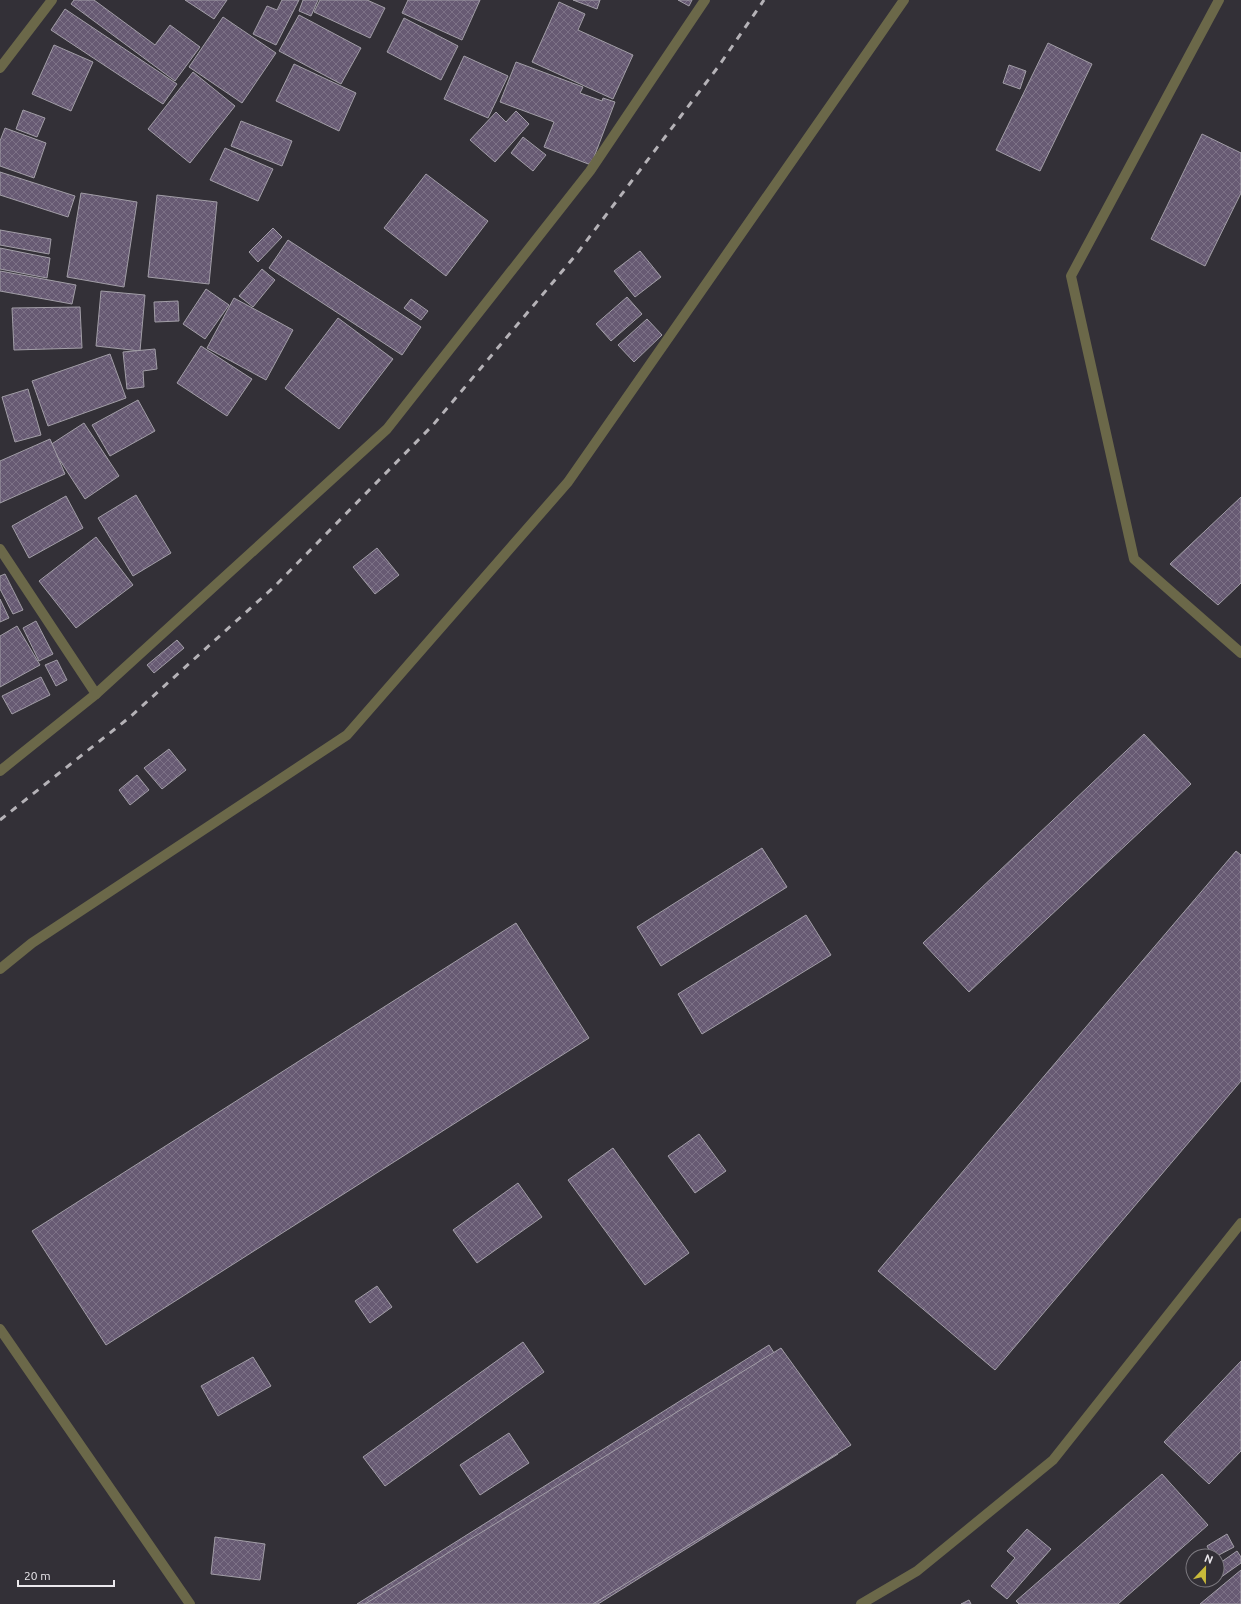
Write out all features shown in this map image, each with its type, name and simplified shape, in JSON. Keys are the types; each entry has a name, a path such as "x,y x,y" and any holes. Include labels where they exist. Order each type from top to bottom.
{"street":[{"path":"0,68 52,0"},
{"path":"0,771 96,694 387,429 590,172 705,0"},
{"path":"0,969 32,943 347,735 568,482 904,0"},
{"path":"1219,0 1071,276 1134,559 1241,653"},
{"path":"0,549 96,694"},
{"path":"860,1604 917,1571 1053,1460 1241,1223"},
{"path":"0,1329 190,1604"}],"building":[{"path":"74,0 94,0 155,45 170,25 200,47 175,81 71,4"},
{"path":"185,0 227,0 214,19"},
{"path":"282,0 299,0 276,45 253,34 267,6 277,10"},
{"path":"303,0 318,0 311,16 299,11"},
{"path":"320,0 367,0 385,8 370,38 314,12"},
{"path":"408,0 480,0 462,40 402,13"},
{"path":"573,0 600,0 597,9"},
{"path":"678,0 692,0 689,6"},
{"path":"559,2 585,14 578,30 633,55 613,99 532,62"},
{"path":"65,9 177,84 163,104 51,30"},
{"path":"299,15 361,48 341,84 279,51"},
{"path":"223,17 276,53 242,103 189,67"},
{"path":"404,18 458,46 441,80 387,52"},
{"path":"1048,43 1092,64 1040,171 996,150"},
{"path":"54,45 93,62 71,111 32,94"},
{"path":"464,56 508,76 488,118 444,99"},
{"path":"516,62 583,87 580,93 602,101 603,98 615,102 591,165 544,147 554,122 500,102"},
{"path":"294,64 356,93 339,131 276,101"},
{"path":"1009,65 1026,71 1020,89 1003,83"},
{"path":"193,72 235,106 190,163 148,129"},
{"path":"23,110 45,118 37,137 16,129"},
{"path":"516,111 529,124 495,162 470,140 496,112 506,122"},
{"path":"241,121 292,141 282,166 231,146"},
{"path":"5,128 46,143 34,178 0,166 0,141"},
{"path":"1202,134 1241,153 1241,193 1205,266 1151,239"},
{"path":"523,137 546,155 533,171 511,153"},
{"path":"225,148 273,169 258,201 210,180"},
{"path":"0,172 75,196 68,217 0,195"},
{"path":"426,174 488,221 446,276 384,228"},
{"path":"81,193 137,202 124,287 67,277"},
{"path":"157,195 217,202 209,284 148,277"},
{"path":"273,228 282,237 258,262 249,252"},
{"path":"0,230 51,239 49,254 0,245"},
{"path":"288,240 421,327 402,355 269,268"},
{"path":"0,248 50,258 47,278 0,269"},
{"path":"640,251 661,277 635,297 614,271"},
{"path":"262,269 275,280 253,307 239,296"},
{"path":"0,271 76,285 72,304 0,291"},
{"path":"206,289 229,305 205,339 183,324"},
{"path":"101,291 145,295 140,351 96,346"},
{"path":"627,297 642,314 611,341 596,324"},
{"path":"234,298 293,330 266,380 207,348"},
{"path":"411,299 428,311 421,320 404,308"},
{"path":"178,301 179,321 155,322 154,302"},
{"path":"80,307 82,348 14,350 12,308"},
{"path":"338,318 393,359 339,429 285,388"},
{"path":"647,319 662,335 634,362 618,345"},
{"path":"201,346 252,379 227,416 177,383"},
{"path":"155,349 157,369 143,371 144,387 127,389 123,352"},
{"path":"110,354 126,398 48,426 32,381"},
{"path":"28,389 41,435 15,442 2,397"},
{"path":"138,400 155,431 110,456 92,425"},
{"path":"84,423 119,476 85,499 50,445"},
{"path":"50,439 65,474 0,503 0,461"},
{"path":"136,495 171,553 133,576 98,518"},
{"path":"66,496 83,528 29,558 12,526"},
{"path":"1241,497 1241,583 1218,605 1170,564"},
{"path":"96,537 133,585 76,628 39,581"},
{"path":"377,548 399,575 375,594 353,567"},
{"path":"5,574 23,610 13,614 0,589 0,576"},
{"path":"0,599 9,618 0,622"},
{"path":"36,621 53,654 39,661 23,628"},
{"path":"17,626 40,665 0,687 0,636"},
{"path":"177,640 184,648 154,673 147,665"},
{"path":"57,660 67,680 56,686 45,665"},
{"path":"41,677 50,695 12,714 2,696"},
{"path":"1144,734 1191,784 969,992 923,943"},
{"path":"169,749 186,770 162,789 144,768"},
{"path":"137,775 149,790 130,805 119,790"},
{"path":"762,848 787,887 661,966 637,927"},
{"path":"1236,851 1241,855 1241,1081 995,1370 878,1271"},
{"path":"806,915 831,955 702,1034 678,994"},
{"path":"516,923 589,1038 106,1345 32,1231"},
{"path":"699,1134 726,1171 695,1193 668,1156"},
{"path":"613,1148 689,1253 645,1285 568,1180"},
{"path":"518,1183 542,1217 477,1263 453,1230"},
{"path":"377,1286 392,1307 370,1323 355,1301"},
{"path":"523,1342 544,1372 385,1486 363,1457"},
{"path":"769,1345 838,1454 598,1604 357,1604"},
{"path":"781,1348 851,1445 593,1604 365,1604"},
{"path":"253,1357 271,1386 218,1416 201,1386"},
{"path":"1241,1361 1241,1451 1209,1484 1164,1442"},
{"path":"509,1433 529,1463 480,1495 460,1465"},
{"path":"1162,1474 1208,1525 1118,1604 1019,1604 1016,1601"},
{"path":"1027,1529 1051,1549 1007,1599 991,1586 1015,1558 1007,1551"},
{"path":"1227,1534 1234,1547 1225,1552 1225,1548 1208,1548 1207,1546"},
{"path":"215,1537 265,1544 260,1580 211,1574"},
{"path":"1237,1551 1241,1557 1241,1563 1225,1574 1225,1559"},
{"path":"1241,1570 1241,1604 1200,1604 1219,1588 1225,1588 1225,1583"},
{"path":"969,1600 971,1604 961,1604"}],"railway":[{"path":"0,820 130,717 275,586 433,425 575,256 718,67 764,0"}]}
